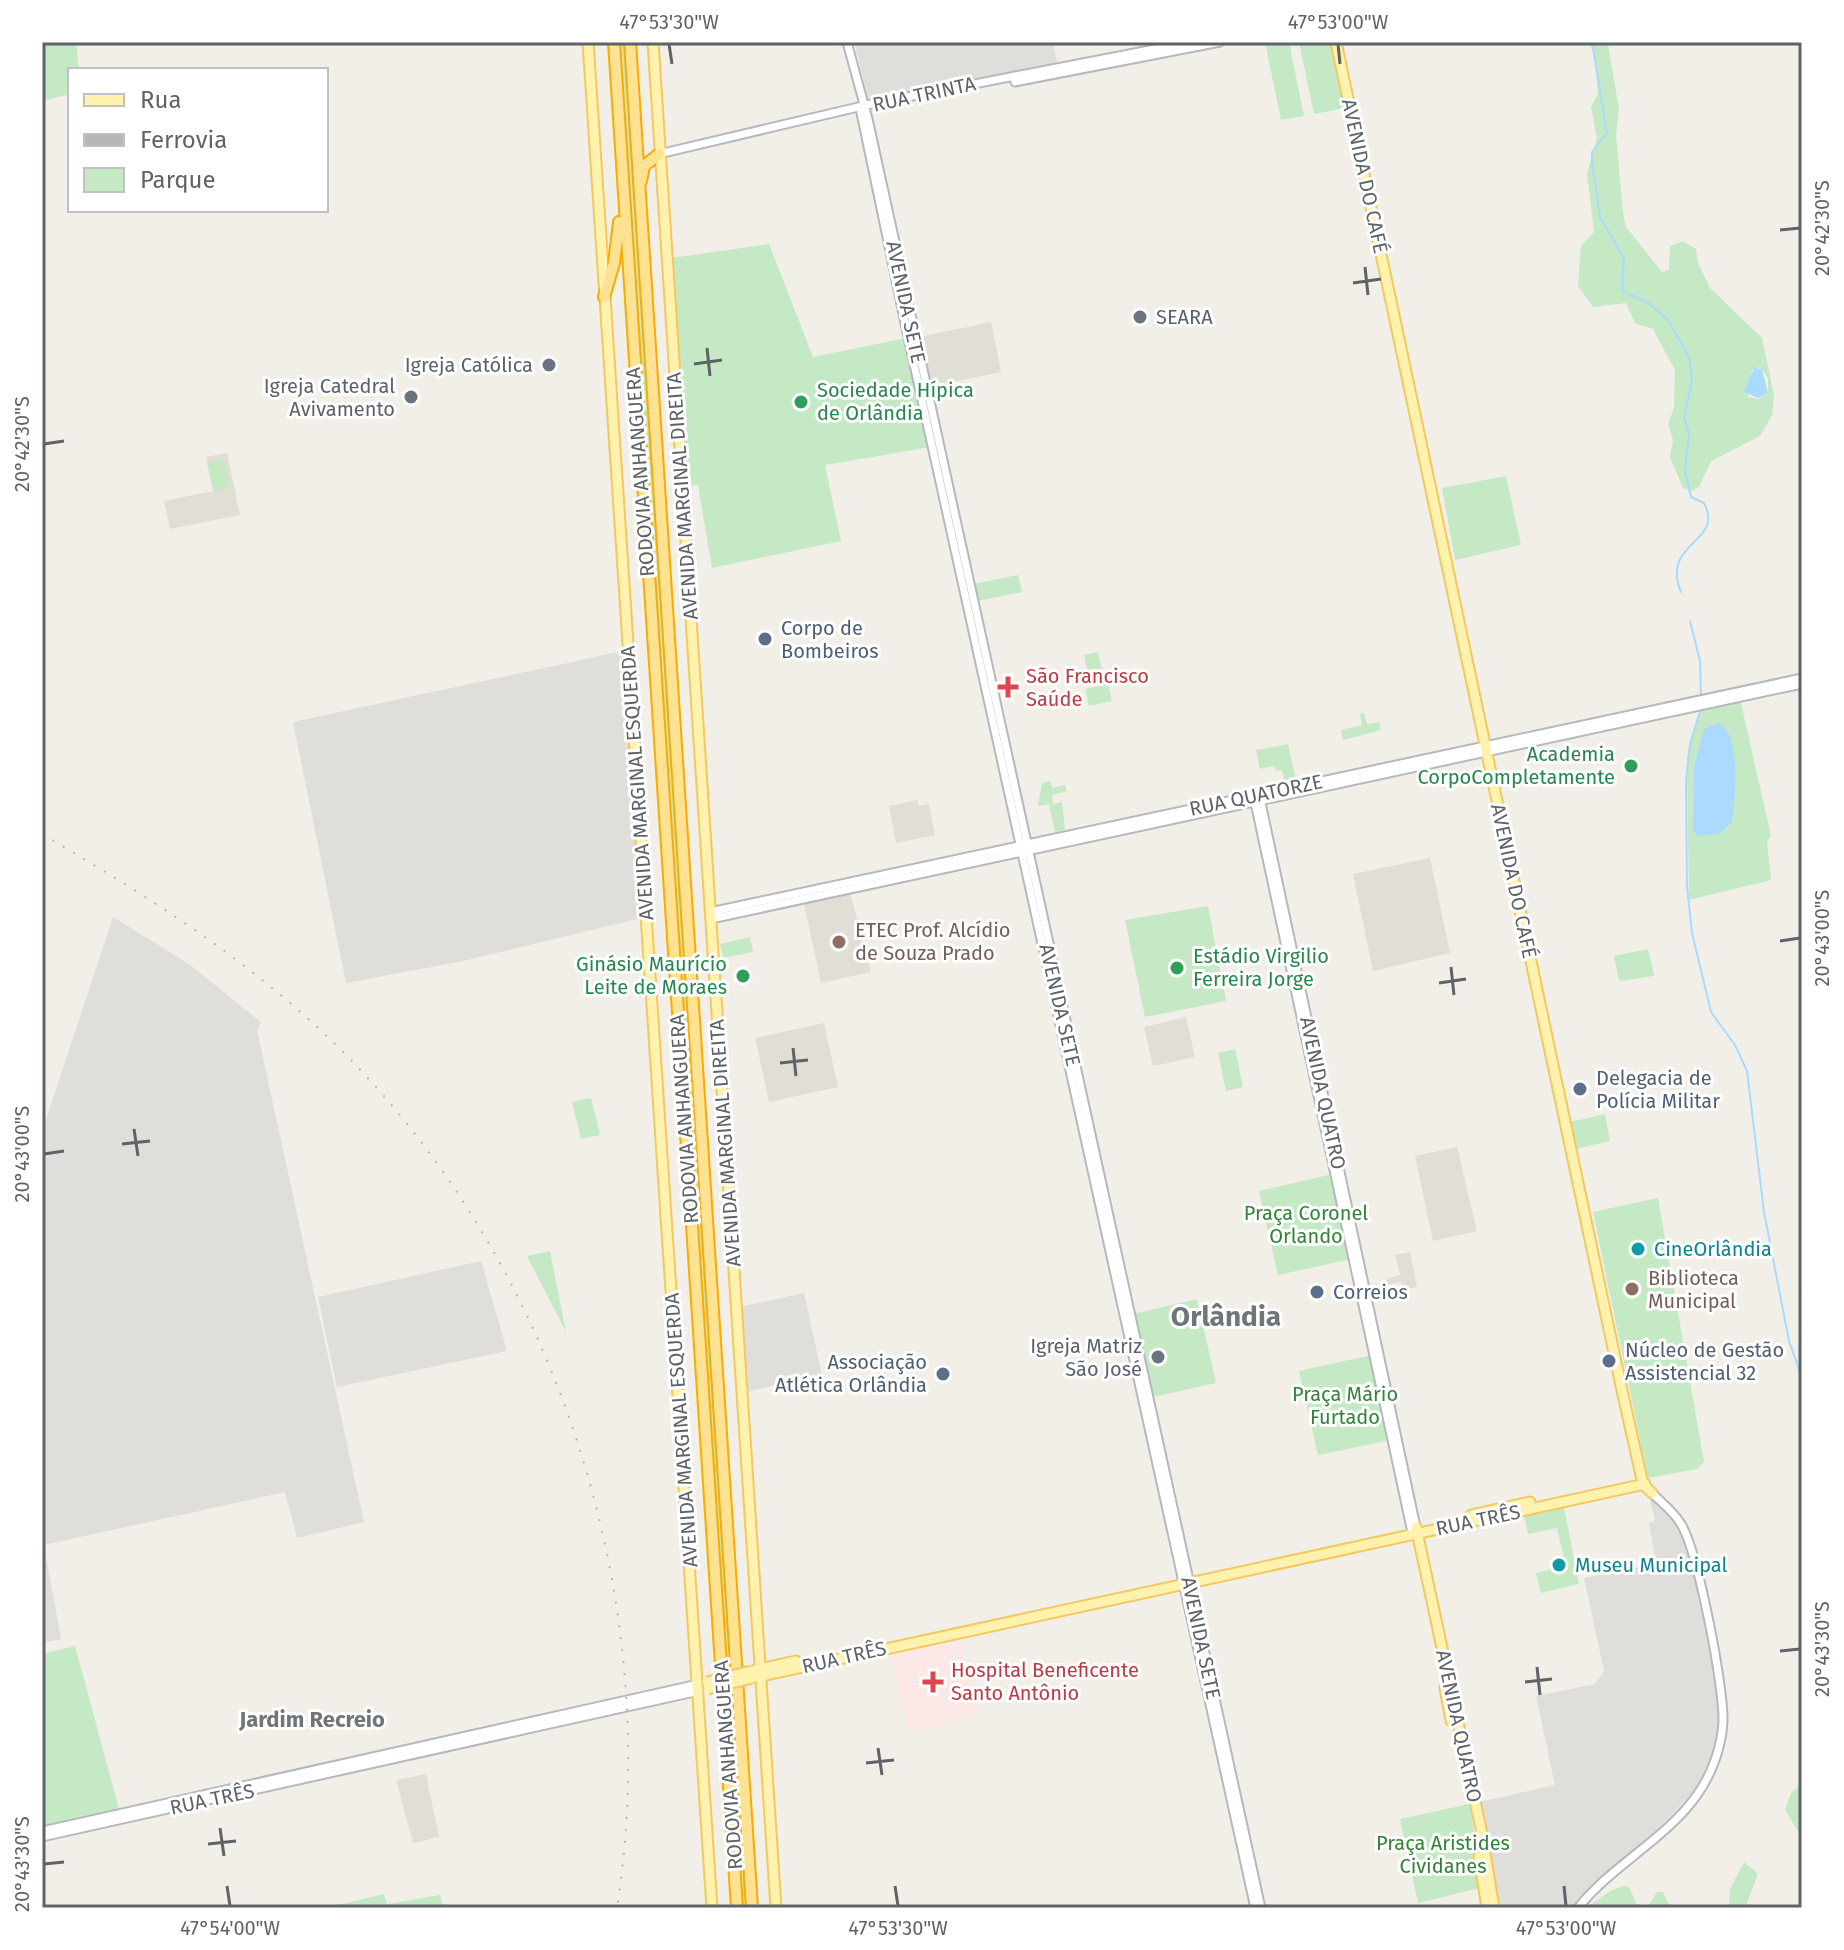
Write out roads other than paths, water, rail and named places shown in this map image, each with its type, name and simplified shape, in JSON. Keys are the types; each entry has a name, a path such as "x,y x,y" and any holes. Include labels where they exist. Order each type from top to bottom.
{"highway":[{"name":"RODOVIA ANHANGUERA","path":"614,42 737,1908"},
{"name":"RODOVIA ANHANGUERA","path":"630,42 638,211 752,1908"},
{"path":"638,211 642,172 659,154"},
{"path":"604,297 614,263 622,192"}],"main road":[{"name":"AVENIDA MARGINAL ESQUERDA","path":"588,42 703,1686 712,1908"},
{"name":"AVENIDA MARGINAL DIREITA","path":"653,42 756,1673 776,1908"},
{"name":"AVENIDA DO CAFÉ","path":"1336,42 1646,1484"},
{"name":"AVENIDA DO CAFÉ","path":"1343,42 1489,749"},
{"name":"RUA TRÊS","path":"703,1686 1185,1580 1646,1484"},
{"name":"AVENIDA QUATRO","path":"1414,1531 1494,1908"},
{"name":"AVENIDA QUATRO","path":"1462,1755 1487,1908"}],"street":[{"name":"AVENIDA SETE","path":"847,42 1258,1908"},
{"name":"RUA TRINTA","path":"1014,79 1191,42"},
{"name":"RUA TRINTA","path":"659,154 862,105 1220,42"},
{"name":"RUA QUATORZE","path":"1701,703 1802,678"},
{"name":"RUA QUATORZE","path":"710,916 1701,703 1802,684"},
{"name":"AVENIDA QUATRO","path":"1257,798 1414,1531"},
{"path":"1578,1908 1601,1882 1688,1807 1708,1776 1722,1733 1720,1682 1693,1554 1682,1525 1646,1484"},
{"name":"RUA TRÊS","path":"42,1837 703,1686"},
{"name":"RUA TRÊS","path":"42,1831 249,1788"}],"water":[{"path":"1754,368 1762,369 1768,393 1758,398 1744,392"},
{"path":"1719,723 1731,740 1734,753 1732,822 1719,834 1698,836 1693,831 1694,767 1704,729"}],"waterway":[{"path":"1592,42 1607,133 1592,152 1592,162 1600,217 1624,258 1622,291 1647,302 1668,320 1689,357 1692,380 1684,417 1689,433 1685,471 1691,497 1704,503 1708,517 1706,527 1679,562 1677,575 1681,592"},
{"path":"1690,621 1700,661 1701,697"},
{"path":"1701,708 1690,744 1686,781 1687,887 1692,933 1711,1012 1735,1045 1747,1071 1764,1212 1789,1341 1802,1378"}],"railway":[{"path":"42,834 202,935 278,992 314,1024 348,1057 423,1144 487,1240 540,1343 580,1451 609,1564 625,1678 628,1793 617,1908"}],"place":[{"name":"SEARA","path":"1140,317"},
{"name":"Igreja Católica","path":"549,365"},
{"name":"Igreja Catedral Avivamento","path":"411,397"},
{"name":"Sociedade Hípica de Orlândia","path":"801,402"},
{"name":"Corpo de Bombeiros","path":"765,639"},
{"name":"São Francisco Saúde","path":"1008,687"},
{"name":"Academia CorpoCompletamente","path":"1631,766"},
{"name":"ETEC Prof. Alcídio de Souza Prado","path":"839,942"},
{"name":"Estádio Virgilio Ferreira Jorge","path":"1177,968"},
{"name":"Ginásio Maurício Leite de Moraes","path":"743,976"},
{"name":"Delegacia de Polícia Militar","path":"1580,1089"},
{"name":"CineOrlândia","path":"1638,1249"},
{"name":"Biblioteca Municipal","path":"1632,1289"},
{"name":"Correios","path":"1317,1292"},
{"name":"Igreja Matriz São José","path":"1158,1357"},
{"name":"Núcleo de Gestão Assistencial 32","path":"1609,1361"},
{"name":"Associação Atlética Orlândia","path":"943,1374"},
{"name":"Museu Municipal","path":"1559,1565"},
{"name":"Hospital Beneficente Santo Antônio","path":"933,1682"}],"district":[{"name":"Orlândia","path":"1226,1316"},
{"name":"Jardim Recreio","path":"312,1719"}],"park label":[{"name":"Praça Coronel Orlando","path":"1306,1224"},
{"name":"Praça Mário Furtado","path":"1345,1406"},
{"name":"Praça Aristides Cividanes","path":"1443,1854"}]}
